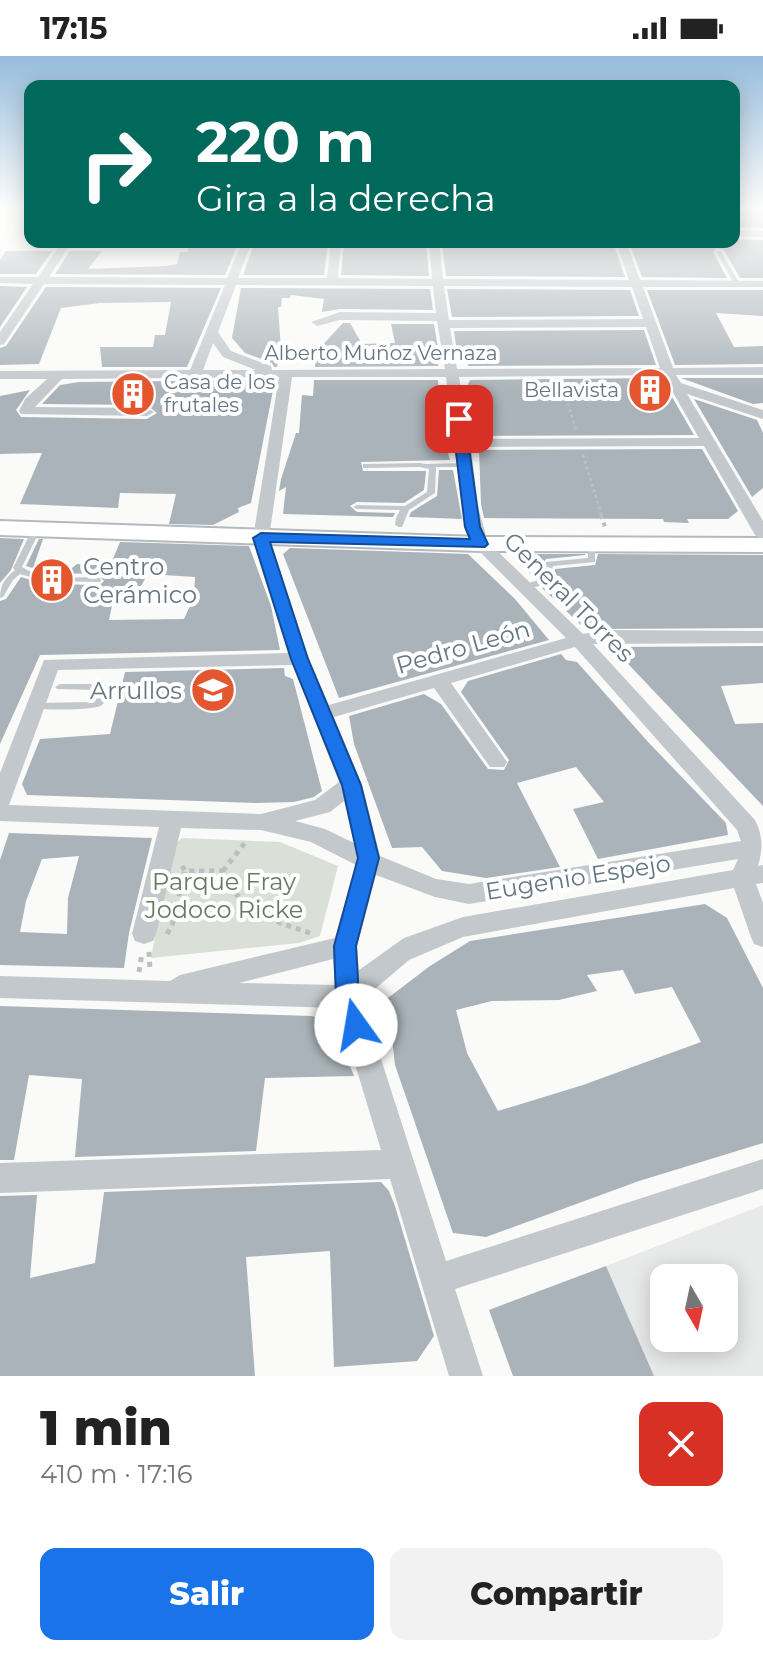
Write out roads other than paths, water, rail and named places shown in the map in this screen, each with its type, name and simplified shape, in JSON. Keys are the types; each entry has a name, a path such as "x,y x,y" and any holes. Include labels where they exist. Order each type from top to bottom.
{"main road":[{"path":"0,512 262,529 402,516 476,535 591,544 762,534"},
{"path":"0,528 262,529 476,535 762,534"}],"street":[{"path":"0,341 48,272"},
{"path":"195,374 236,272"},
{"path":"332,281 333,272"},
{"name":"General Torres","path":"436,272 476,535 522,587 579,640 747,826 759,847"},
{"path":"631,272 668,372 762,534"},
{"path":"0,280 763,284"},
{"path":"317,322 340,316 649,323"},
{"path":"213,334 227,354 286,374 262,529 300,659 351,785 369,858 345,946 348,997 466,1376"},
{"name":"Alberto Muñoz Vernaza","path":"0,375 763,371"},
{"path":"59,374 30,402 26,411 147,412"},
{"path":"678,386 763,415"},
{"path":"463,443 711,442"},
{"name":"Pedro León","path":"322,714 579,640 607,636 763,637"},
{"path":"0,802 51,664 300,659"},
{"path":"439,681 497,762"},
{"name":"Eugenio Espejo","path":"254,831 322,806 351,785"},
{"name":"Eugenio Espejo","path":"0,813 172,818 254,831 317,835 369,858 393,873 435,888 469,894 759,847"},
{"path":"144,934 172,818"},
{"path":"759,847 752,876 763,937"},
{"name":"Eugenio Espejo","path":"348,997 378,965 416,942 463,927 752,876"},
{"path":"142,993 345,946"},
{"path":"0,987 348,997"},
{"path":"0,1178 398,1164"},
{"path":"437,1279 763,1174"}],"lane":[{"path":"730,272 737,284"},
{"path":"357,507 402,516 431,493 434,475 429,465"},
{"path":"366,466 465,465"},
{"path":"36,530 17,568 38,577 97,580"},
{"path":"522,587 542,582 549,564 592,560 591,544"},
{"path":"0,595 10,578 20,570"},
{"path":"34,706 91,705 98,703 105,691 105,687 98,686 60,687"}],"place":[{"name":"Bellavista","path":"650,390"},
{"name":"Casa de los frutales","path":"133,394"},
{"name":"Centro Cerámico","path":"52,580"},
{"name":"Arrullos","path":"213,690"}],"park label":[{"name":"Parque Fray Jodoco Ricke","path":"224,895"}]}
